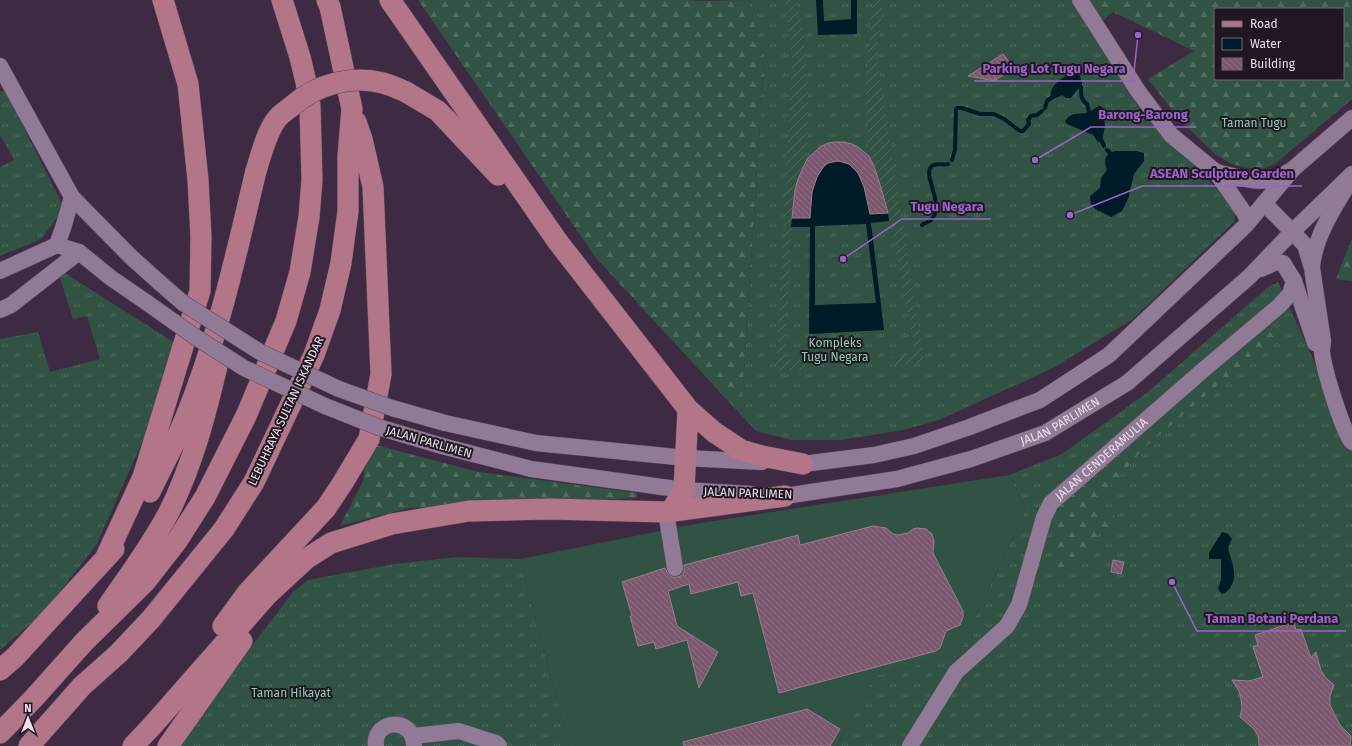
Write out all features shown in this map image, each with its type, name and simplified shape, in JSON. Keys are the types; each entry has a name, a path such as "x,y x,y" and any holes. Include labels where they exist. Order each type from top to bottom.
{"main road":[{"path":"105,559 143,477 200,291 201,237 198,180 188,84 163,0"},
{"path":"273,0 300,57"},
{"path":"0,733 34,698 84,642 145,582 177,541 205,497 246,416 286,321 300,272 309,217 312,180 310,106 306,82 300,57 282,0"},
{"name":"LEBUHRAYA SULTAN ISKANDAR","path":"29,746 82,686 119,653 151,619 224,529 254,482 314,355 330,310 341,263 348,212 348,156 352,109 330,7 327,0"},
{"path":"390,0 558,242 688,409 714,432 741,450 762,456 803,464"},
{"path":"0,670 15,657 105,559 123,538 141,510 185,419 210,349 232,272 263,147 276,119 301,97 324,86 341,81 364,80 383,83 406,92 438,111 457,129 558,242"},
{"path":"152,726 248,592 326,508 369,439 381,374 373,187 362,139 352,109"},
{"path":"84,642 149,545 169,511 190,462 206,411 223,339 232,272"},
{"path":"669,511 684,490 688,409"},
{"path":"133,746 267,595 306,559 331,543 392,524 469,511 549,509 669,511 785,496"},
{"path":"168,746 240,644 267,595"},
{"path":"0,726 34,698"}],"street":[{"path":"1080,0 1138,91 1171,135 1216,172 1245,214 1248,222"},
{"name":"JALAN PARLIMEN","path":"0,66 72,197 130,256 183,303 260,352 339,389 392,408 445,424 536,443 686,458 803,464 874,455 914,446 967,428 1040,400 1109,355 1248,222 1293,168 1352,118"},
{"path":"1216,172 1256,181 1283,176 1293,168"},
{"name":"JALAN PARLIMEN","path":"57,244 79,252 132,293 194,336 244,368 338,412 378,427 442,446 531,469 684,490 785,496 897,479 971,459 1045,433 1127,383 1249,277 1352,174"},
{"path":"1312,268 1314,255 1328,218 1352,178"},
{"path":"0,271 57,244 64,228 72,197"},
{"path":"1264,203 1305,245 1312,268 1323,341 1322,352 1332,392 1350,434"},
{"path":"0,310 12,305 79,252"},
{"path":"1249,277 1264,267 1276,262 1283,262 1294,281 1316,344 1322,352"},
{"path":"132,293 147,271"},
{"name":"JALAN CENDERAMULIA","path":"910,746 956,672 1007,626 1019,605 1044,517 1052,503 1202,371 1279,306 1290,294 1294,281"},
{"path":"1279,306 1296,309 1306,315"},
{"path":"531,469 536,443"},
{"path":"669,511 675,568"},
{"path":"376,746 376,737 379,732 388,725 394,724 402,725 409,730 414,741 459,732 496,743 499,746"}],"green space":[{"path":"418,0 748,0 764,61 741,415 596,258"},
{"name":"Kompleks Tugu Negara","path":"748,0 1075,0 1168,138 1236,209 1234,222 1133,319 1053,368 939,420 903,430 842,440 791,440 756,431 741,415 764,61"},
{"path":"785,0 796,0 804,36 808,97 807,159 795,190 792,218 785,359 805,361 805,371 776,370 792,60"},
{"path":"873,0 883,0 877,57 924,362 893,366 892,357 916,354 888,213 874,166 869,156 865,94"},
{"name":"Taman Tugu","path":"1088,0 1352,0 1352,99 1275,164 1262,169 1248,168 1232,164 1216,155 1180,120 1148,79 1194,51 1113,12 1103,20"},
{"path":"5,90 62,204 59,215 41,239 0,256 0,167 14,160 0,135 0,92"},
{"path":"1352,238 1352,280 1336,279"},
{"path":"57,268 178,345 143,440 97,544 45,611 0,650 0,339 38,332 50,372 100,359 87,316 73,319"},
{"path":"1278,282 1313,359 1335,424 1352,442 1352,746 837,746 874,676 958,655 1026,509 1009,475 1062,454 1148,392 1268,287"},
{"path":"1267,329 1275,337 1144,448 1092,507 1111,511 1120,524 1101,532 1059,580 1055,545 1059,503"},
{"path":"368,443 479,472 637,493 637,498 409,508 340,526 363,481"},
{"path":"1009,475 1026,509 958,655 874,676 837,746 569,746 520,559 695,524"},
{"name":"Taman Hikayat","path":"457,557 520,559 569,746 179,746 293,592 308,580 394,564"}],"water":[{"path":"816,0 823,0 824,21 851,19 851,0 857,0 857,34 818,35"},
{"path":"1070,74 1079,75 1082,82 1081,87 1071,98 1066,98 1062,95 1056,98 1051,98 1051,90 1056,83"},
{"path":"1100,106 1103,108 1105,126 1102,141 1098,142 1093,135 1067,124 1065,121 1073,114 1084,113"},
{"path":"1115,151 1136,151 1144,153 1144,161 1134,174 1128,199 1122,211 1111,217 1096,210 1090,201 1090,196 1100,188 1101,178 1107,170 1105,160 1109,154"},
{"path":"833,161 843,162 850,165 861,179 867,197 870,214 888,213 889,221 871,223 884,330 809,334 810,227 791,227 792,218 810,218 814,185 821,170","holes":["866,224 876,303 815,305 815,226"]},
{"path":"1222,532 1228,534 1232,539 1228,548 1233,566 1234,577 1230,588 1222,594 1218,589 1221,580 1221,559 1209,559 1209,553"}],"building":[{"path":"1003,54 1010,63 1008,64 1003,75 996,80 994,79 995,81 968,76"},
{"path":"836,142 852,144 869,156 874,166 888,213 870,214 864,187 858,173 849,164 838,161 828,163 824,166 817,177 812,192 810,218 792,218 795,190 807,159 820,147 828,143"},
{"path":"873,526 886,528 893,534 898,535 908,533 917,528 926,529 932,534 934,541 933,553 963,611 963,617 960,625 946,631 940,648 936,651 779,693 753,593 741,596 738,582 691,594 689,584 668,591 677,626 718,652 699,688 687,640 656,649 654,642 638,646 630,616 632,616 622,582 665,568 668,574 672,577 681,576 684,572 684,565 798,535 800,545"},
{"path":"1113,560 1124,562 1121,574 1111,572"},
{"path":"1294,622 1296,630 1301,629 1311,658 1316,652 1321,671 1334,685 1330,696 1330,705 1340,725 1351,736 1350,746 1259,746 1258,736 1254,729 1240,717 1242,708 1241,699 1239,691 1232,680 1249,681 1263,677 1253,647 1258,645 1255,635"},
{"path":"807,709 840,729 830,746 684,746 683,742"}],"waterway":[{"path":"1077,84 1081,87 1082,97 1087,104 1090,116"},
{"path":"1045,108 1047,101 1054,96"},
{"path":"957,108 962,108 980,114 994,114 1004,119 1020,131 1023,131 1029,124 1028,120 1031,116 1037,115 1042,111"},
{"path":"952,160 955,150 956,109"},
{"path":"1100,137 1104,146"},
{"path":"1107,150 1110,153"},
{"path":"922,225 931,220 935,213 936,206 929,170 934,165 948,164"}],"place":[{"name":"Parking Lot Tugu Negara","path":"1138,35"},
{"name":"Barong-Barong","path":"1035,160"},
{"name":"ASEAN Sculpture Garden","path":"1070,215"},
{"name":"Tugu Negara","path":"843,259"},
{"name":"Taman Botani Perdana","path":"1172,582"}]}
